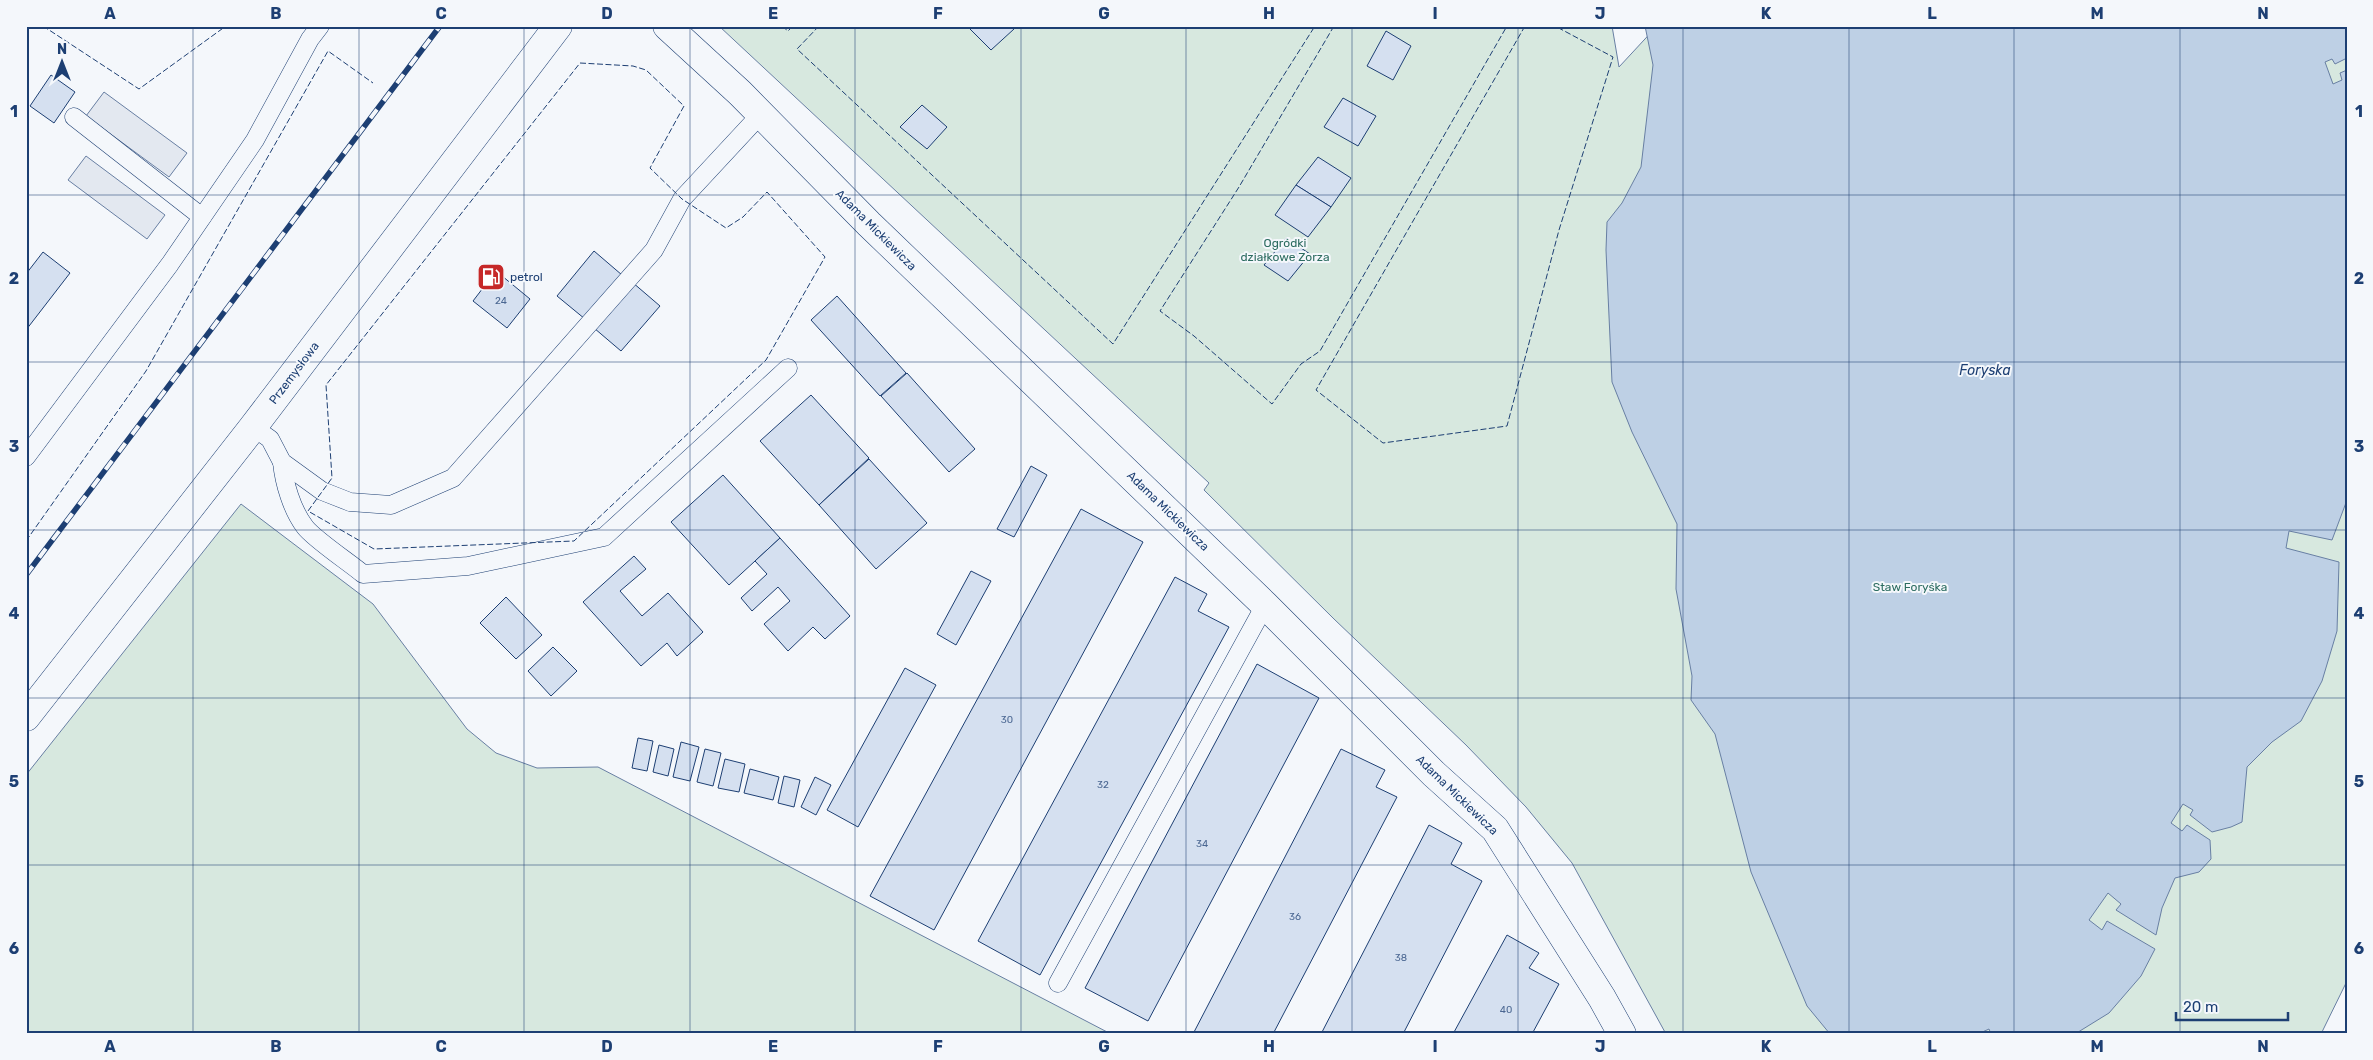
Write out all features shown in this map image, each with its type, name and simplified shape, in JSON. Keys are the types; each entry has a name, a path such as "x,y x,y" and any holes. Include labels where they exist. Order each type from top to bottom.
{"street":[{"name":"Przemysłowa","path":"26,716 253,427 558,26"},
{"name":"Adama Mickiewicza","path":"667,26 761,114 869,224 1265,605 1434,774 1495,829 1586,973 1622,1034"}],"lane":[{"path":"26,457 170,264 255,140 310,39 320,26"},
{"path":"282,462 322,491 350,502 391,505 453,478 654,250 682,199 761,114"},
{"path":"74,117 202,217"},
{"path":"253,427 270,439 282,462 287,486 306,528 363,574 468,566 604,537 788,368"},
{"path":"1058,983 1265,605"}],"green space":[{"name":"Staw Foryśka","path":"719,26 1612,26 1619,67 1657,26 2347,26 2347,981 2321,1034 1666,1034 1572,863 1526,807 1466,745 1334,619 1204,490 1209,483"},
{"path":"241,504 373,604 467,729 496,753 537,768 598,767 1111,1034 26,1034 26,775"}],"shaded area":[{"path":"104,92 187,153 169,177 86,116"},
{"path":"86,156 165,215 147,239 68,180"}],"water":[{"name":"Foryska","path":"1645,26 2347,27 2347,58 2335,64 2332,59 2325,62 2333,84 2342,80 2340,73 2347,70 2347,500 2332,540 2289,531 2286,548 2339,562 2337,631 2322,681 2301,721 2272,742 2247,767 2242,822 2212,832 2190,815 2193,810 2183,804 2171,823 2182,831 2187,825 2210,840 2211,859 2199,872 2175,878 2162,908 2156,935 2116,910 2121,904 2108,893 2089,920 2102,930 2107,921 2155,949 2141,976 2109,1013 2075,1034 1991,1034 1989,1029 1978,1034 1830,1034 1807,1006 1751,872 1715,734 1691,700 1692,676 1676,589 1677,524 1632,432 1612,382 1606,250 1607,222 1622,203 1641,167 1653,65"}],"building":[{"path":"967,26 1011,26 1014,29 991,50"},
{"path":"1386,31 1411,46 1393,80 1367,66"},
{"path":"51,75 75,92 54,123 30,106"},
{"path":"1343,98 1376,116 1358,146 1324,127"},
{"path":"922,105 947,127 927,149 900,127"},
{"path":"1318,157 1351,178 1331,207 1296,185"},
{"path":"1296,185 1331,207 1308,237 1275,215"},
{"path":"1286,238 1310,254 1288,281 1264,265"},
{"path":"594,251 622,275 585,319 557,296"},
{"path":"43,252 70,273 26,330 26,274"},
{"path":"496,271 530,299 507,328 473,301"},
{"path":"632,282 660,306 621,351 594,328"},
{"path":"837,296 906,373 880,396 811,320"},
{"path":"907,373 975,449 949,472 881,396"},
{"path":"811,395 869,458 819,505 760,441"},
{"path":"869,459 927,523 876,569 819,505"},
{"path":"1031,466 1047,475 1014,537 997,529"},
{"path":"723,475 780,538 729,585 671,522"},
{"path":"1081,509 1143,542 934,930 870,896"},
{"path":"780,538 850,616 825,639 813,627 788,651 764,624 790,601 778,587 752,611 741,598 767,574 755,561"},
{"path":"634,556 646,569 620,591 642,616 668,593 703,632 677,656 667,643 641,666 583,602"},
{"path":"971,571 991,581 956,645 937,634"},
{"path":"1175,577 1207,594 1198,611 1229,627 1040,975 978,941"},
{"path":"506,597 542,635 516,659 480,623"},
{"path":"553,647 577,671 551,696 528,671"},
{"path":"1257,664 1319,698 1148,1021 1085,988"},
{"path":"905,668 936,685 858,827 827,810"},
{"path":"638,738 653,741 647,771 632,768"},
{"path":"681,742 699,747 690,781 673,777"},
{"path":"659,745 674,749 668,776 653,772"},
{"path":"705,749 721,753 713,786 697,782"},
{"path":"1341,749 1385,770 1376,787 1397,797 1273,1034 1193,1034"},
{"path":"725,759 745,764 739,792 718,788"},
{"path":"750,769 779,777 773,800 744,793"},
{"path":"784,776 800,780 794,807 778,803"},
{"path":"815,777 831,785 816,815 801,807"},
{"path":"1429,825 1462,843 1451,864 1482,881 1403,1034 1321,1034"},
{"path":"1507,935 1539,953 1529,968 1559,984 1532,1034 1453,1034"}],"railway":[{"path":"26,575 440,26"}],"fence":[{"path":"43,26 139,89 226,26"},
{"path":"782,26 788,31 793,26"},
{"path":"819,26 797,49 1113,344 1315,26"},
{"path":"1334,26 1239,187 1160,311 1194,336 1272,404 1301,364 1320,351 1507,26"},
{"path":"1525,26 1316,390 1383,443 1507,426 1559,230 1613,57 1555,26"},
{"path":"26,541 146,371 328,51 373,83"},
{"path":"580,63 633,66 646,70 684,106 650,168 682,199 726,228 743,217 767,192 825,257 766,360 574,541 374,549 308,511 332,478 326,385 580,63"}],"place":[{"name":"petrol","path":"491,277"}],"park label":[{"name":"Ogródki działkowe Zorza","path":"1285,250"}]}
